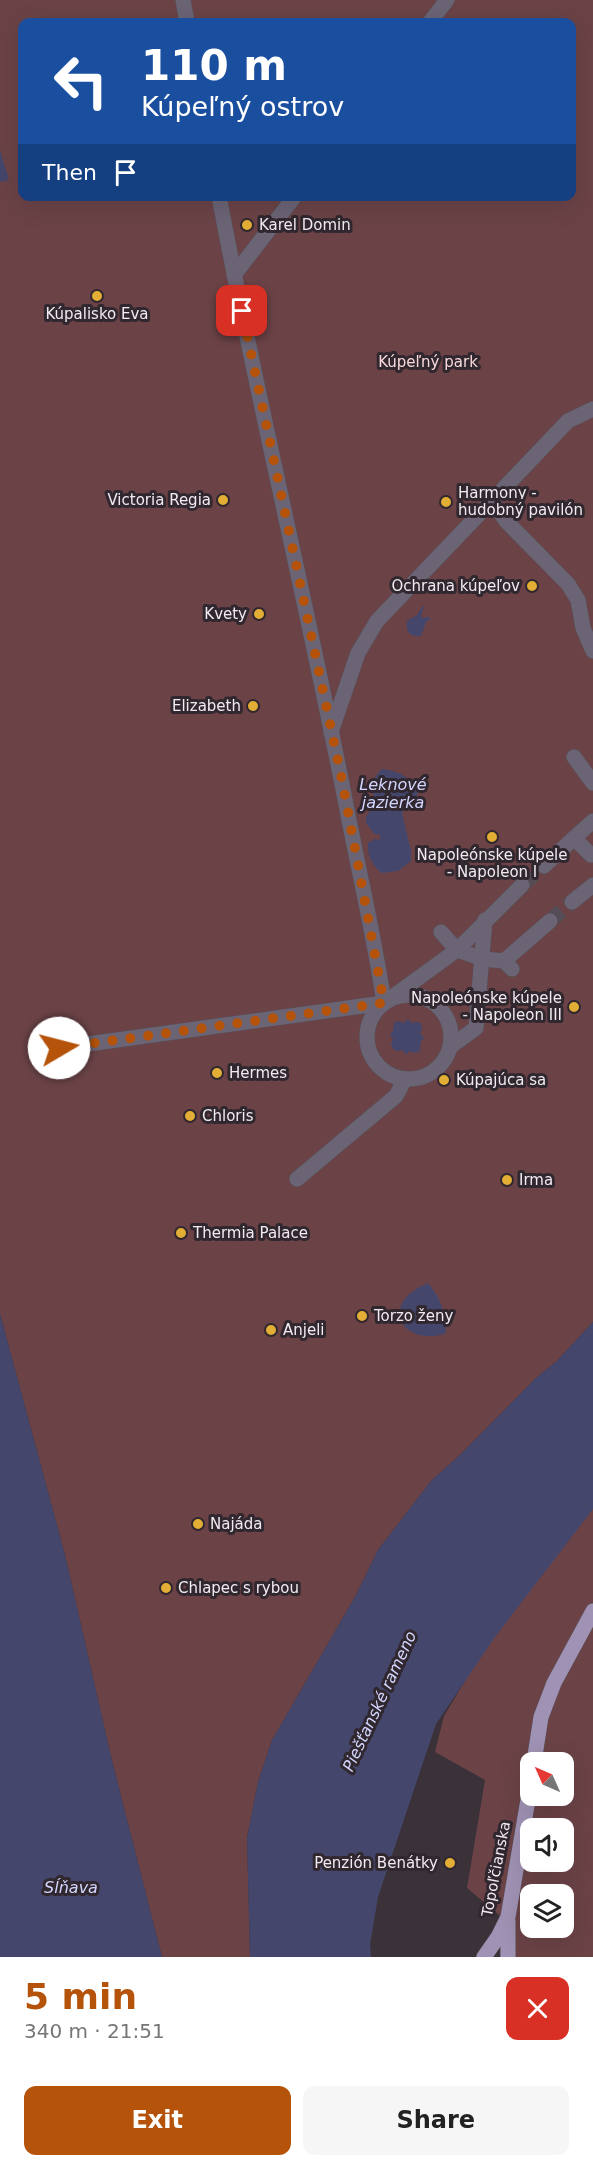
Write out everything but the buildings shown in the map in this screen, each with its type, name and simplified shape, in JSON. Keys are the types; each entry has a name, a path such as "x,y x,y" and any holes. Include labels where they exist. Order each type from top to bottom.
{"main road":[{"path":"536,1752 541,1717 554,1683 593,1611"},
{"name":"Topoľčianska","path":"483,1957 498,1938 508,1917 527,1806"},
{"path":"508,1917 508,1957"}],"street":[{"path":"183,0 186,18"},
{"path":"433,18 447,0"},
{"path":"220,201 331,732 384,1003"},
{"path":"234,275 291,201"},
{"path":"331,732 358,653 376,621 568,421 593,409"},
{"path":"491,500 507,522 567,584 578,600 583,628 593,651"},
{"path":"574,757 593,783"},
{"path":"544,866 593,821"},
{"path":"574,837 592,855"},
{"path":"59,1048 384,1003 408,994 433,1001 449,1021 452,1034 446,1058 428,1074 417,1078 405,1079 391,1075 379,1066 367,1041 368,1027 374,1014 384,1003 457,950 522,885"},
{"path":"572,902 593,885"},
{"path":"471,1048 480,1033 485,920"},
{"path":"441,932 457,950 508,965 550,921"},
{"path":"450,1047 480,1033"},
{"path":"297,1179 396,1096 405,1079"}],"green space":[{"name":"Kúpeľný park","path":"0,0 593,0 593,1322 557,1361 536,1378 431,1481 378,1550 355,1597 272,1740 258,1782 247,1838 250,1957 162,1957 112,1761 65,1555 0,1314"},
{"path":"593,1494 593,1957 511,1957 511,1925 467,1888 485,1780 435,1752 444,1716 521,1587"}],"water":[{"path":"0,150 9,180 0,182"},
{"path":"425,603 421,616 431,619 426,622 421,636 411,635 407,628 407,621 417,615"},
{"name":"Leknové jazierka","path":"381,769 393,771 409,779 418,794 402,813 411,851 411,861 398,871 381,873 368,852 368,843 375,839 380,840 380,835 374,834 366,823 366,817 373,807 374,779"},
{"path":"408,1019 412,1023 421,1023 420,1033 424,1038 421,1041 420,1051 414,1053 410,1051 406,1055 402,1050 393,1049 391,1044 393,1039 390,1035 394,1023 399,1021 404,1023"},
{"path":"428,1283 439,1300 446,1326 446,1333 432,1336 419,1335 408,1330 399,1313 402,1303 412,1292"},
{"name":"Sĺňava","path":"0,1314 65,1555 112,1761 162,1957 0,1957"},
{"name":"Piešťanské rameno","path":"593,1322 593,1509 495,1637 436,1724 378,1897 370,1945 371,1957 250,1957 247,1838 258,1782 272,1740 355,1597 378,1550 431,1481 536,1378 557,1361"}],"tunnel":[{"path":"522,885 544,866"},
{"path":"550,921 572,902"}],"place":[{"name":"Karel Domin","path":"247,225"},
{"name":"Kúpalisko Eva","path":"97,296"},
{"name":"Victoria Regia","path":"223,500"},
{"name":"Harmony - hudobný pavilón","path":"446,502"},
{"name":"Ochrana kúpeľov","path":"532,586"},
{"name":"Kvety","path":"259,614"},
{"name":"Elizabeth","path":"253,706"},
{"name":"Napoleónske kúpele - Napoleon I","path":"492,837"},
{"name":"Napoleónske kúpele - Napoleon III","path":"574,1007"},
{"name":"Hermes","path":"217,1073"},
{"name":"Kúpajúca sa","path":"444,1080"},
{"name":"Chloris","path":"190,1116"},
{"name":"Irma","path":"507,1180"},
{"name":"Thermia Palace","path":"181,1233"},
{"name":"Torzo ženy","path":"362,1316"},
{"name":"Anjeli","path":"271,1330"},
{"name":"Najáda","path":"198,1524"},
{"name":"Chlapec s rybou","path":"166,1588"},
{"name":"Penzión Benátky","path":"450,1863"}],"route":[{"path":"59,1048 384,1003 342,780 242,311"}]}
